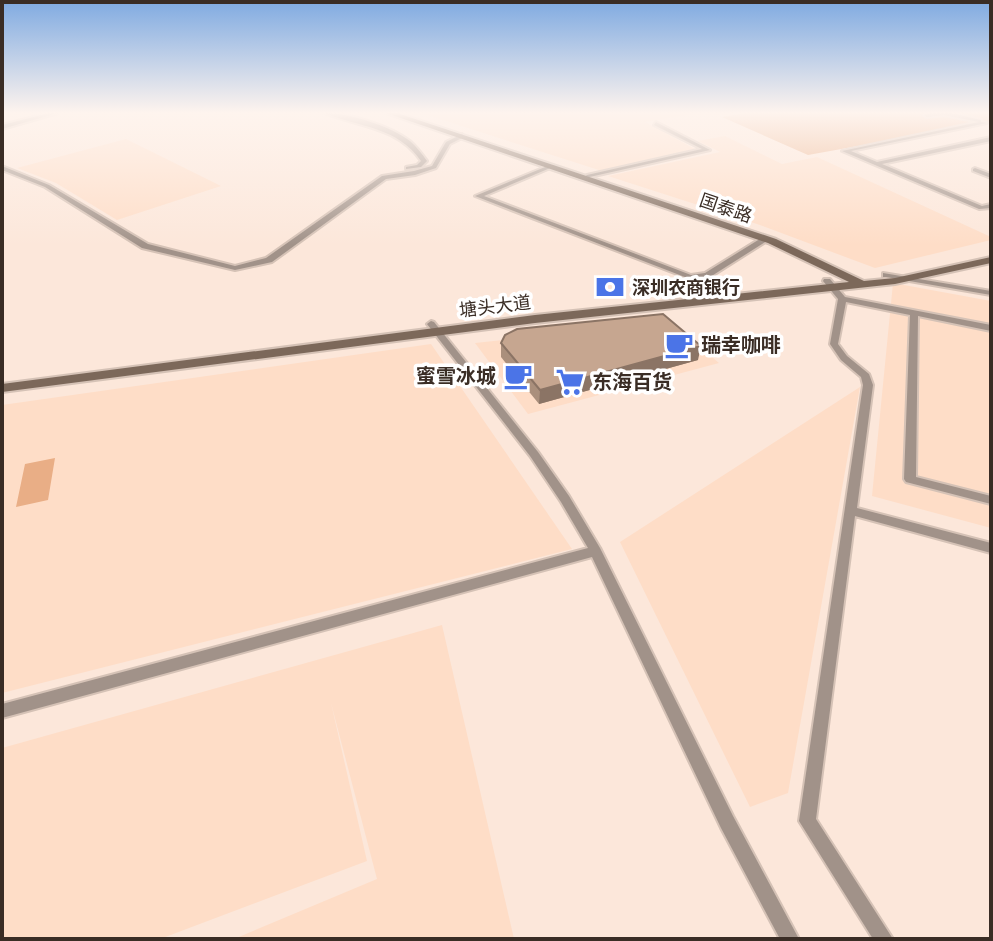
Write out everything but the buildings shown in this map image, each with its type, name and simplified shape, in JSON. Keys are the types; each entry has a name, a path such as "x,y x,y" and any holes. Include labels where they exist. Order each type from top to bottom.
{"street":[{"path":"2,168 47,186 145,246 235,268 269,260 384,177 389,170 423,164 421,157"},
{"path":"384,177 434,167 440,157"},
{"name":"国泰路","path":"525,157 760,228 872,279"},
{"name":"国泰路","path":"536,157 872,279"},
{"path":"592,176 676,157"},
{"path":"859,157 981,208 991,206"},
{"path":"876,164 909,157"},
{"path":"552,166 478,196 690,277 707,275 766,239"},
{"path":"991,166 975,170 991,176"},
{"name":"塘头大道","path":"872,279 991,252"},
{"name":"塘头大道","path":"2,380 434,328 872,279 908,278 991,260"},
{"path":"908,278 991,293"},
{"path":"830,284 842,299 991,328"},
{"path":"842,299 834,344 844,358 866,376 868,385 807,821 884,939"},
{"path":"914,313 910,479 991,500"},
{"path":"434,328 534,454 596,551 727,822 790,939"},
{"name":"塘头大道","path":"2,388 434,328"},
{"path":"851,511 991,548"},
{"path":"2,711 596,551"}],"shaded area":[{"path":"59,157 162,157 221,186 117,220 56,183 17,168"},
{"path":"558,157 662,157 602,171"},
{"path":"697,157 768,157 782,164 817,157 991,237 991,240 875,268 757,224 608,176"},
{"path":"893,283 991,301 991,528 872,496"},
{"name":"东海百货","path":"670,322 719,363 528,414 475,343"},
{"path":"431,344 572,549 2,693 2,405"},
{"path":"860,387 788,793 750,807 620,542"},
{"path":"55,458 48,500 16,507 25,464"},
{"path":"442,625 514,939 234,939 377,879 331,703 367,861 160,939 2,939 2,748"}],"place":[{"name":"深圳农商银行","path":"610,287"},
{"name":"瑞幸咖啡","path":"679,345"},
{"name":"蜜雪冰城","path":"518,376"},
{"name":"东海百货","path":"570,382"}]}
